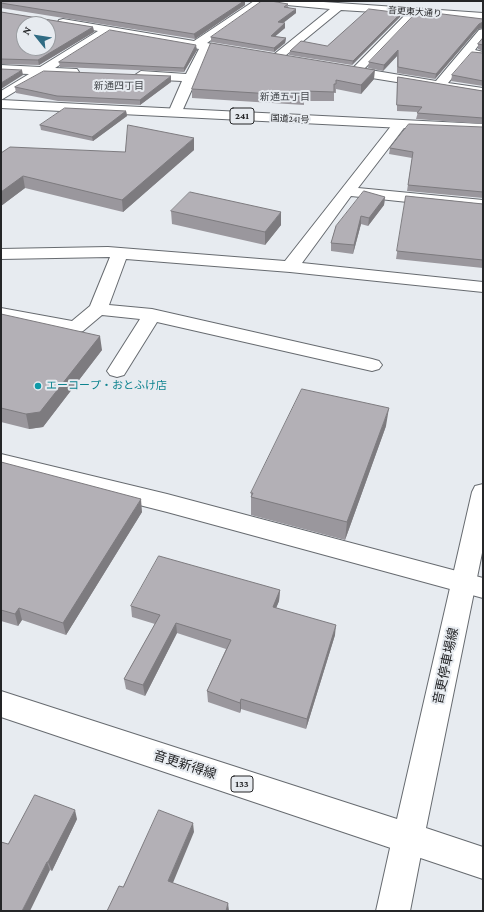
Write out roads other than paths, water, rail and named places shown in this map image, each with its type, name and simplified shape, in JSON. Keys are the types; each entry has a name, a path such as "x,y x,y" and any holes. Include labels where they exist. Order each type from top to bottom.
{"main road":[{"path":"175,112 190,78 201,46 261,1"},
{"name":"音更東大通り","path":"276,1 339,7 483,16"},
{"path":"276,58 339,7"},
{"path":"356,72 414,12"},
{"path":"56,21 291,60"},
{"path":"1,96 39,71 108,30"},
{"path":"440,84 483,32"},
{"path":"468,52 483,55"},
{"path":"334,68 483,92"},
{"path":"1,69 87,73"},
{"path":"126,75 190,78"},
{"name":"国道241号","path":"1,104 483,128"},
{"path":"290,267 400,124"},
{"path":"347,191 483,205"},
{"path":"1,313 76,327 98,309 120,253"},
{"path":"1,254 120,253 290,267 483,287"},
{"path":"98,309 152,315 372,365"},
{"path":"118,371 152,315"},
{"path":"1,462 167,503 474,586"},
{"name":"音更停車場線","path":"393,911 408,839 474,586 483,492"},
{"name":"音更新得線","path":"1,704 483,863"}],"place":[{"name":"エーコープ・おとふけ店","path":"38,386"}],"district":[{"name":"新通四丁目","path":"119,86"},
{"name":"新通五丁目","path":"285,97"}]}
